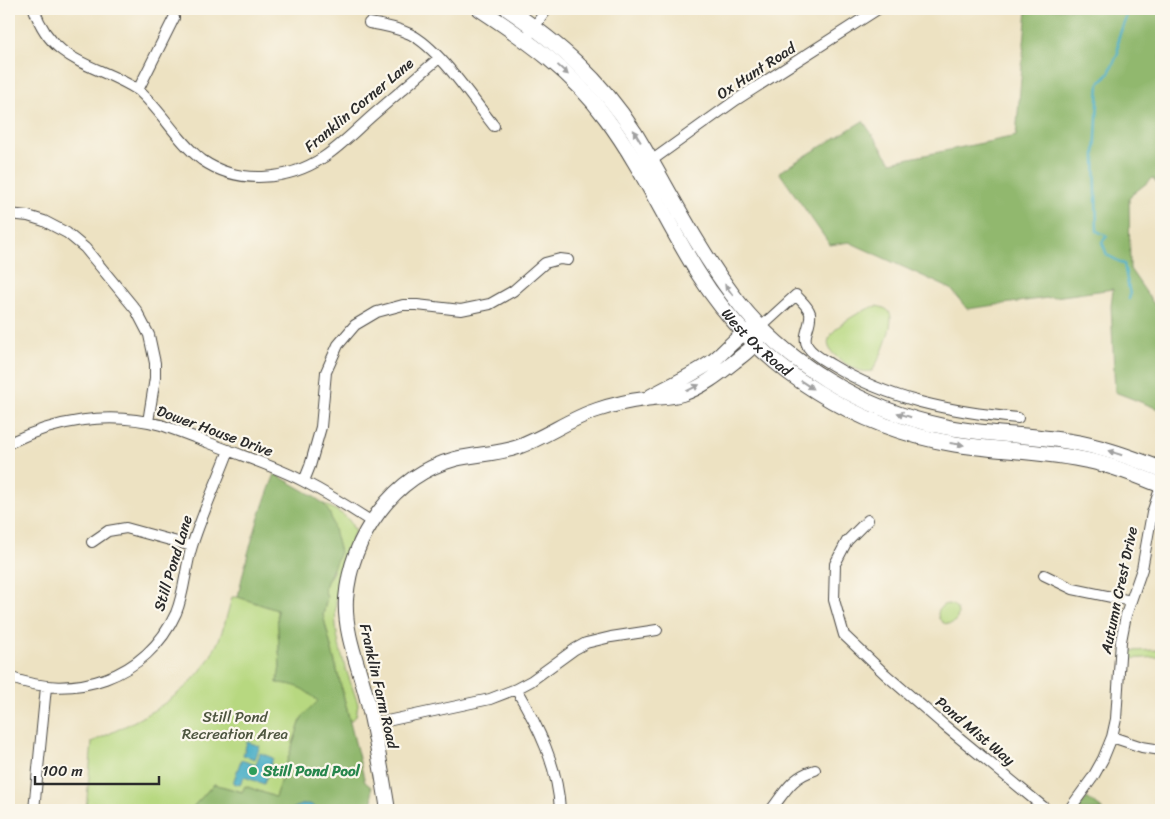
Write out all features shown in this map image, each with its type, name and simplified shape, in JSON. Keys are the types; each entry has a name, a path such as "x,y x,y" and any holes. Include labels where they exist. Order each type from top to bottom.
{"main road":[{"name":"West Ox Road","path":"480,9 525,40 564,71 588,95 606,117 637,165 697,272 716,299 756,344 787,371 815,391 855,413 919,436 957,444 1041,453 1092,461 1161,486"},
{"name":"West Ox Road","path":"508,9 567,53 601,86 622,112 709,261 733,296 761,327 790,353 826,380 865,400 899,414 929,423 964,430 1068,441 1116,452 1161,469"}],"street":[{"name":"Franklin Corner Lane","path":"34,9 41,26 49,38 70,57 138,90 183,141 204,160 229,172 254,177 268,177 297,171 326,156 439,58"},
{"path":"525,40 547,9"},
{"name":"Ox Hunt Road","path":"652,161 736,100 878,9"},
{"path":"138,90 174,18"},
{"path":"368,23 389,26 420,40 459,81 494,126"},
{"path":"9,214 28,216 67,232 85,248 136,310 149,335 155,363 155,378 148,422"},
{"path":"304,481 321,427 326,372 338,345 355,325 377,312 403,305 461,310 490,304 513,291 545,263 560,259 568,260"},
{"path":"756,344 761,327 796,295 810,314 806,336 807,344 814,352 841,370 888,392 935,406 958,412 1018,418"},
{"name":"Franklin Farm Road","path":"646,399 712,362 744,332 761,327"},
{"name":"Franklin Farm Road","path":"388,810 373,724 348,634 346,602 351,567 357,550 372,522 388,500 415,478 437,466 454,460 518,447 597,410 646,399 683,394 726,369 756,344"},
{"name":"Dower House Drive","path":"9,443 42,429 81,420 122,419 148,422 229,450 304,481 372,522"},
{"name":"Still Pond Lane","path":"9,677 20,682 62,688 100,681 126,669 150,651 176,613 192,546 229,450"},
{"name":"Autumn Crest Drive","path":"1068,810 1093,777 1112,737 1116,719 1121,641 1131,600 1142,569 1148,526 1161,486"},
{"name":"Pond Mist Way","path":"868,520 847,541 835,564 834,600 844,635 885,674 1047,810"},
{"path":"92,542 108,531 126,528 192,546"},
{"path":"1044,575 1073,588 1131,600"},
{"path":"373,724 490,699 531,681 586,643 610,637 657,630"},
{"path":"34,810 46,687"},
{"path":"516,689 526,705 554,767 558,783 560,810"},
{"path":"1112,737 1142,748 1161,750"},
{"path":"771,810 790,784 801,774 815,770"}],"green space":[{"path":"1027,9 1161,9 1161,172 1159,174 1161,177 1161,188 1153,178 1129,197 1130,269 1161,314 1161,410 1115,392 1111,306 1113,289 967,309 951,289 849,242 830,245 779,172 863,121 891,162 1016,136"},
{"path":"876,306 886,309 890,313 891,318 886,343 872,371 861,371 846,364 834,355 830,350 828,341 837,328 845,322 862,311"},
{"path":"275,474 324,504 330,514 340,552 324,589 327,597 323,615 365,782 371,787 374,810 319,810 304,804 290,810 199,810 192,808 214,784 242,792 245,786 275,797 302,717 318,701 300,688 277,683 280,667 277,610 238,597 254,535"},
{"path":"324,504 349,520 353,528 356,529 340,576 335,613 339,645 358,704 356,716 350,721 323,615 327,597 324,589 333,572 331,522"},
{"name":"Still Pond Recreation Area","path":"232,597 238,597 277,610 280,667 277,682 299,686 319,701 302,717 275,797 245,786 243,792 214,784 192,808 180,810 86,810 92,742 145,716 178,693 192,680 205,665 218,642"},
{"path":"948,604 955,607 958,614 955,621 948,624 941,621 938,614 941,607"},
{"path":"1161,650 1161,657 1126,659 1126,651"},
{"path":"1087,798 1104,810 1078,810"}],"water":[{"path":"247,742 260,746 255,759 243,755"},
{"name":"Still Pond Pool","path":"260,753 273,758 264,784 244,777 240,785 233,783 241,760 256,765"},
{"path":"304,804 310,804 319,810 290,810"}],"waterway":[{"path":"1129,9 1118,39 1118,53 1109,73 1099,83 1095,156 1097,231 1107,236 1102,242 1107,255 1124,264 1130,295 1129,299"}],"place":[{"name":"Still Pond Pool","path":"253,771"}]}
